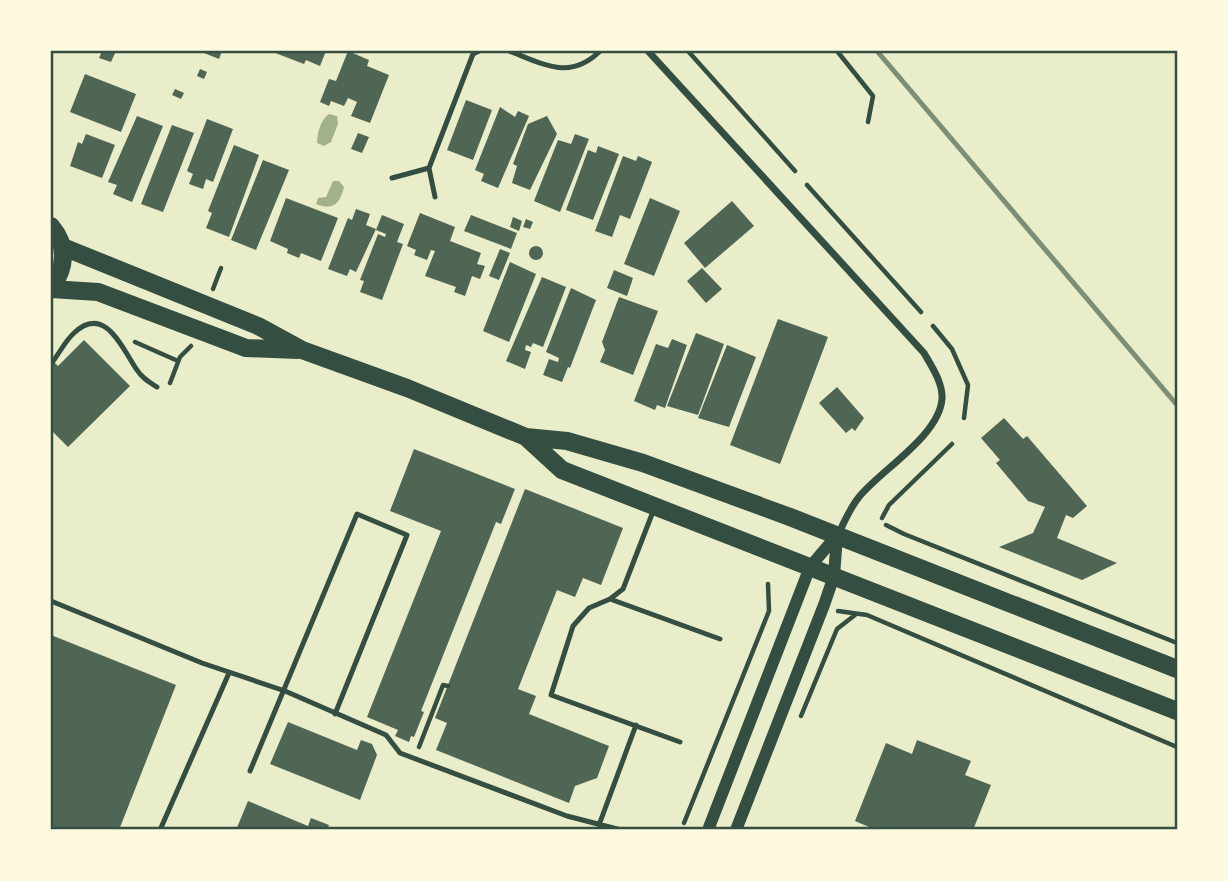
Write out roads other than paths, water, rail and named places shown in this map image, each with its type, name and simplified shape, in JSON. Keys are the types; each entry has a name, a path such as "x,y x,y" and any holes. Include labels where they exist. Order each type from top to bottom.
{"main road":[{"path":"51,226 63,247 61,270 51,289 98,292 246,348 302,350"},
{"path":"63,247 258,326 302,350 407,388 526,437 567,441 643,463 837,535 1177,668"},
{"path":"526,437 562,470 1177,711"}],"street":[{"path":"648,51 911,338 935,373 942,396 936,417 913,445 856,500 837,535 810,567 708,830"},
{"path":"736,830 824,606 834,576 837,535"}],"lane":[{"path":"509,51 560,69 587,64 600,51"},
{"path":"435,197 429,168 474,52"},
{"path":"392,178 429,168"},
{"path":"51,364 74,332 94,324 104,325 115,334 143,378 157,387"},
{"path":"655,506 623,589 610,599 589,608 573,626 551,695 680,742"},
{"path":"250,771 357,514 407,535 335,714"},
{"path":"610,599 720,639"},
{"path":"51,601 229,673 285,691 386,735 400,753 566,816 621,830"},
{"path":"160,830 229,673"},
{"path":"599,825 636,725"}],"railway":[{"path":"877,51 1177,405"}]}
